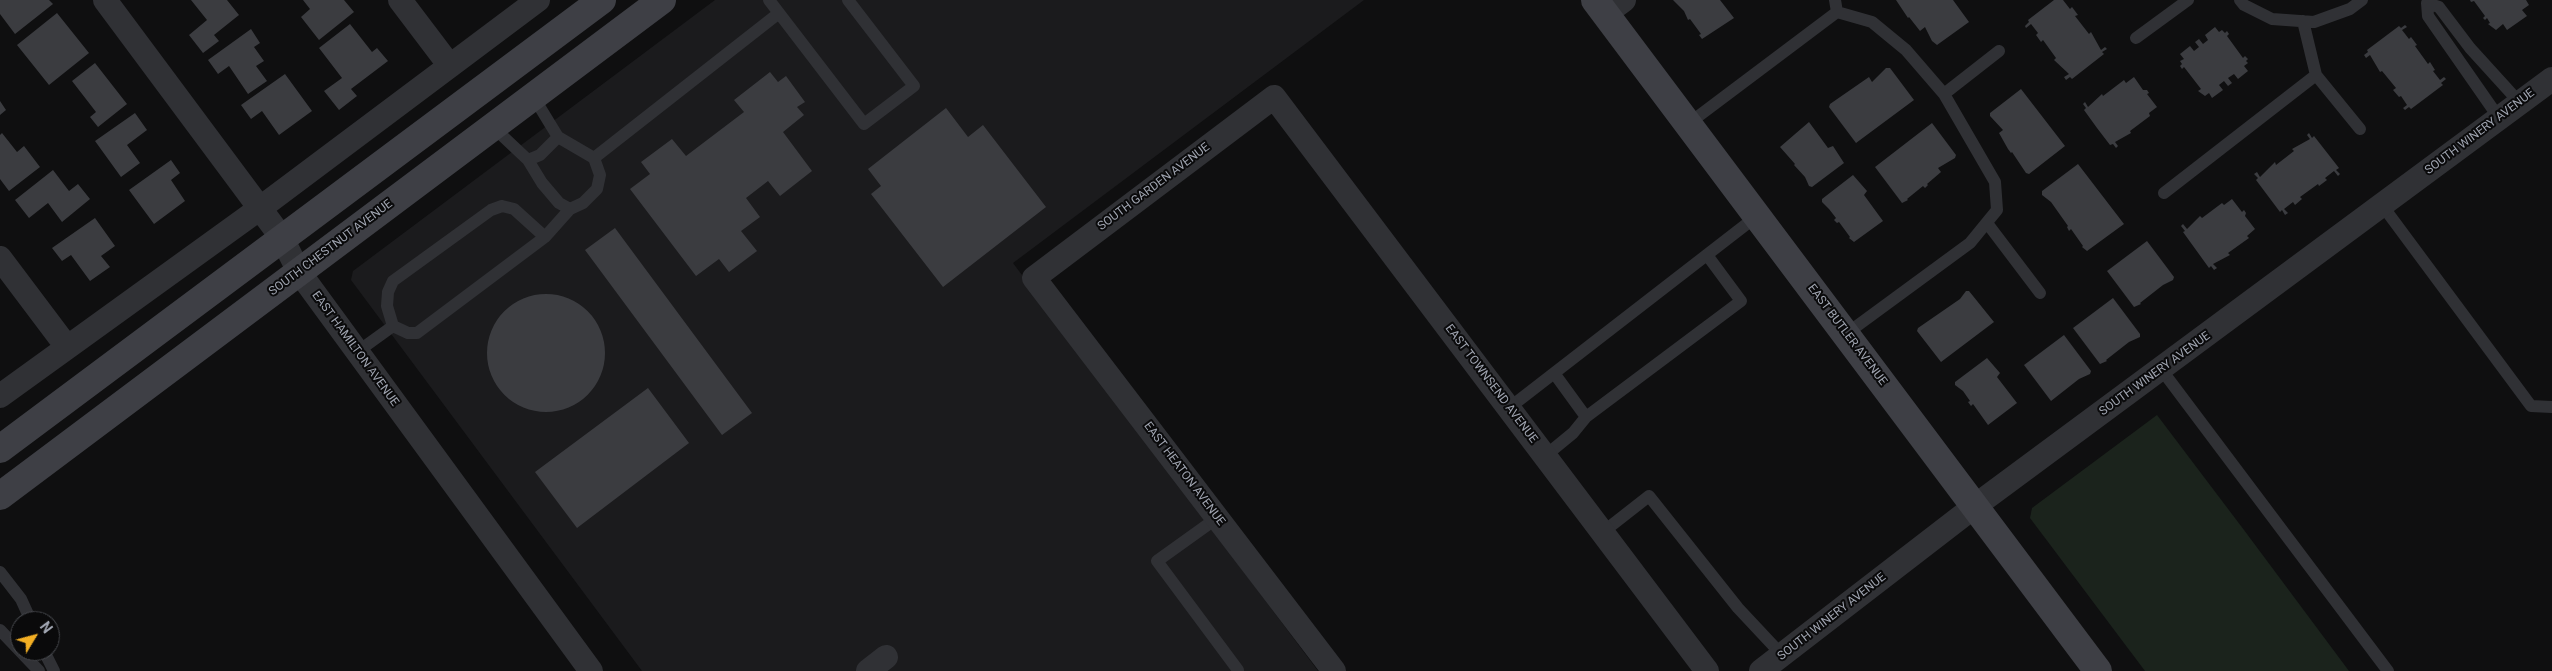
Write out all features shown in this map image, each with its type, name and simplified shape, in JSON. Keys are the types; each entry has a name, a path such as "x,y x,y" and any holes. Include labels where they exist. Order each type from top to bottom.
{"main road":[{"path":"0,449 602,0"},
{"name":"SOUTH CHESTNUT AVENUE","path":"0,496 662,0"},
{"name":"EAST BUTLER AVENUE","path":"1608,5 1688,124 2098,671"}],"street":[{"name":"EAST HAMILTON AVENUE","path":"105,0 282,238 299,272 591,671"},
{"path":"400,0 450,66"},
{"path":"0,396 260,209 538,0"},
{"name":"SOUTH WINERY AVENUE","path":"1761,671 1975,506 2552,79"},
{"name":"SOUTH GARDEN AVENUE","path":"1034,278 1274,96"},
{"name":"EAST TOWNSEND AVENUE","path":"1274,96 1707,671"},
{"path":"0,258 67,347"},
{"name":"EAST HEATON AVENUE","path":"1034,278 1334,671"}],"lane":[{"path":"594,158 775,4 864,124 914,86 848,0"},
{"path":"2136,38 2188,0"},
{"path":"2240,0 2244,6 2272,19 2314,22 2350,9 2362,0"},
{"path":"2499,118 2428,16 2426,2 2439,7 2478,56 2520,103"},
{"path":"1688,124 1836,6 1872,22 1906,50 1944,94 1995,182 1997,210 1970,243 1846,334"},
{"path":"2303,21 2316,75 2360,129"},
{"path":"1944,94 1999,51"},
{"path":"2464,66 2478,56"},
{"path":"2164,193 2316,75"},
{"path":"533,96 558,137 594,158 600,175 597,189 584,203 570,209 544,237 417,333 408,333 393,326 387,306 388,292 393,281 491,210 502,206 514,208 544,237"},
{"path":"493,127 528,160 542,184 559,204 570,209"},
{"path":"528,160 540,155 558,137"},
{"path":"2382,206 2531,406 2552,407"},
{"path":"1509,408 1758,216"},
{"path":"1987,223 2040,293"},
{"path":"1545,456 1573,433 1586,417 1741,301 1707,255"},
{"path":"357,352 393,326"},
{"path":"2161,369 2388,671"},
{"path":"1554,373 1586,417"},
{"path":"1603,532 1649,496 1738,608 1782,655"},
{"path":"1217,518 1157,561 1238,670"},
{"path":"0,572 21,600 26,611"},
{"path":"0,630 39,671"}],"shaded area":[{"path":"715,0 1364,0 1013,263 1318,671 642,671 351,280 353,271"},
{"path":"2157,415 2349,671 2145,671 2030,518 2032,508"}],"building":[{"path":"0,0 49,0 53,4 15,34 0,14"},
{"path":"191,0 227,0 239,15 214,35 219,41 203,53 189,35 207,20"},
{"path":"303,0 344,0 354,12 319,40 301,17 310,9"},
{"path":"1673,0 1720,0 1734,18 1702,39 1699,35 1701,34 1690,19 1688,20 1684,11"},
{"path":"1896,0 1953,0 1969,22 1937,45 1932,41 1925,27 1920,31 1908,18"},
{"path":"2054,0 2063,0 2070,9 2072,7 2078,15 2075,16 2089,34 2091,32 2101,50 2105,47 2107,49 2102,52 2104,54 2072,79 2070,77 2066,80 2064,77 2069,74 2054,60 2056,58 2043,40 2041,42 2036,35 2038,33 2031,24 2026,28 2025,26 2029,22 2028,20"},
{"path":"2470,0 2526,0 2529,5 2522,10 2527,16 2507,30 2503,24 2496,30 2488,24 2490,23 2487,18 2485,20 2483,18 2485,16 2474,1 2471,2"},
{"path":"57,13 89,53 49,85 17,45"},
{"path":"350,24 372,52 377,48 388,61 351,89 357,96 339,110 324,91 342,78 319,48"},
{"path":"2405,25 2407,27 2402,30 2409,39 2411,37 2428,64 2430,62 2435,70 2433,71 2440,80 2444,77 2446,79 2441,83 2443,85 2411,109 2409,107 2405,110 2403,108 2407,105 2401,96 2399,97 2393,90 2396,88 2382,71 2380,72 2370,55 2366,58 2364,55 2368,52 2367,50 2399,26 2401,28"},
{"path":"2215,27 2219,32 2222,30 2225,33 2227,31 2229,34 2227,36 2243,58 2245,56 2248,59 2246,61 2248,63 2244,66 2248,71 2238,79 2234,74 2228,78 2232,83 2228,86 2224,81 2219,85 2223,90 2212,98 2209,93 2205,96 2198,91 2201,89 2184,67 2182,69 2180,61 2184,59 2180,54 2190,46 2194,51 2199,47 2195,42 2199,39 2203,44 2208,40 2205,35"},
{"path":"251,29 260,43 254,47 264,61 256,66 267,81 248,94 229,66 218,74 208,60"},
{"path":"95,63 127,104 98,127 90,117 96,112 72,81"},
{"path":"1886,68 1890,68 1914,100 1856,143 1829,107 1830,104 1869,77 1872,82"},
{"path":"770,72 778,82 786,76 805,102 797,107 804,115 783,132 812,171 780,196 768,181 746,198 760,217 741,231 757,251 729,272 719,259 696,276 630,189 650,174 641,162 672,139 686,156 744,112 734,100"},
{"path":"285,74 312,111 279,135 262,111 251,119 241,105"},
{"path":"2134,77 2143,90 2147,90 2149,93 2147,94 2157,107 2149,113 2150,116 2130,131 2131,133 2115,142 2118,146 2116,148 2113,144 2110,145 2097,128 2084,110 2086,108 2083,104 2085,102 2088,107 2102,94 2103,96 2124,80 2126,83"},
{"path":"2021,89 2065,146 2029,174 2026,173 2008,149 1999,133 2003,130 1990,116 1990,113"},
{"path":"0,101 6,110 0,115"},
{"path":"946,108 968,137 983,125 1046,207 943,287 871,194 881,186 868,169"},
{"path":"135,113 147,130 127,145 140,163 121,177 95,141"},
{"path":"1809,122 1828,148 1833,146 1844,163 1812,187 1809,186 1805,177 1780,147"},
{"path":"1932,123 1956,155 1955,158 1938,168 1941,172 1925,188 1923,186 1902,203 1875,167"},
{"path":"2,133 17,152 24,146 40,167 9,191 0,179 0,135"},
{"path":"2309,133 2312,138 2314,136 2339,168 2336,170 2340,174 2338,176 2334,171 2325,178 2327,180 2300,197 2302,199 2295,205 2293,202 2284,209 2288,213 2285,215 2282,210 2280,212 2256,180 2258,178 2254,174 2257,172 2260,177 2275,162 2276,165 2294,151 2292,149 2310,139 2307,135"},
{"path":"171,160 180,173 171,180 185,201 154,224 129,190"},
{"path":"2078,164 2124,224 2087,251 2082,247 2071,229 2069,231 2068,226 2051,202 2042,195 2042,191"},
{"path":"53,170 69,191 78,184 90,199 62,222 48,203 29,218 15,200"},
{"path":"1853,175 1867,191 1864,195 1883,221 1854,242 1849,238 1839,222 1837,223 1834,220 1836,218 1822,202 1822,199"},
{"path":"2232,199 2242,212 2244,210 2245,216 2255,229 2247,236 2249,238 2228,253 2230,255 2213,264 2217,268 2214,270 2211,266 2209,268 2183,232 2185,231 2181,226 2183,224 2187,229 2200,216 2202,218 2222,203 2224,205"},
{"path":"95,218 115,246 101,256 110,267 90,281 71,255 62,261 52,248"},
{"path":"615,228 752,413 722,435 585,250"},
{"path":"2147,241 2174,277 2173,280 2163,285 2141,304 2134,307 2107,271"},
{"path":"1966,291 1969,291 1994,322 1941,362 1917,331 1918,328 1960,299"},
{"path":"546,294 569,298 588,311 601,330 605,353 601,376 588,395 569,408 546,412 523,408 504,395 491,376 487,353 491,330 504,311 523,298"},
{"path":"2113,298 2140,334 2140,337 2129,342 2107,361 2100,364 2073,328"},
{"path":"2064,335 2091,371 2090,374 2079,379 2051,401 2024,365"},
{"path":"1987,358 2000,373 1997,377 2017,403 1988,425 1973,404 1971,406 1968,402 1970,401 1963,391 1955,385 1955,382"},
{"path":"648,388 689,443 577,528 535,472"}]}
